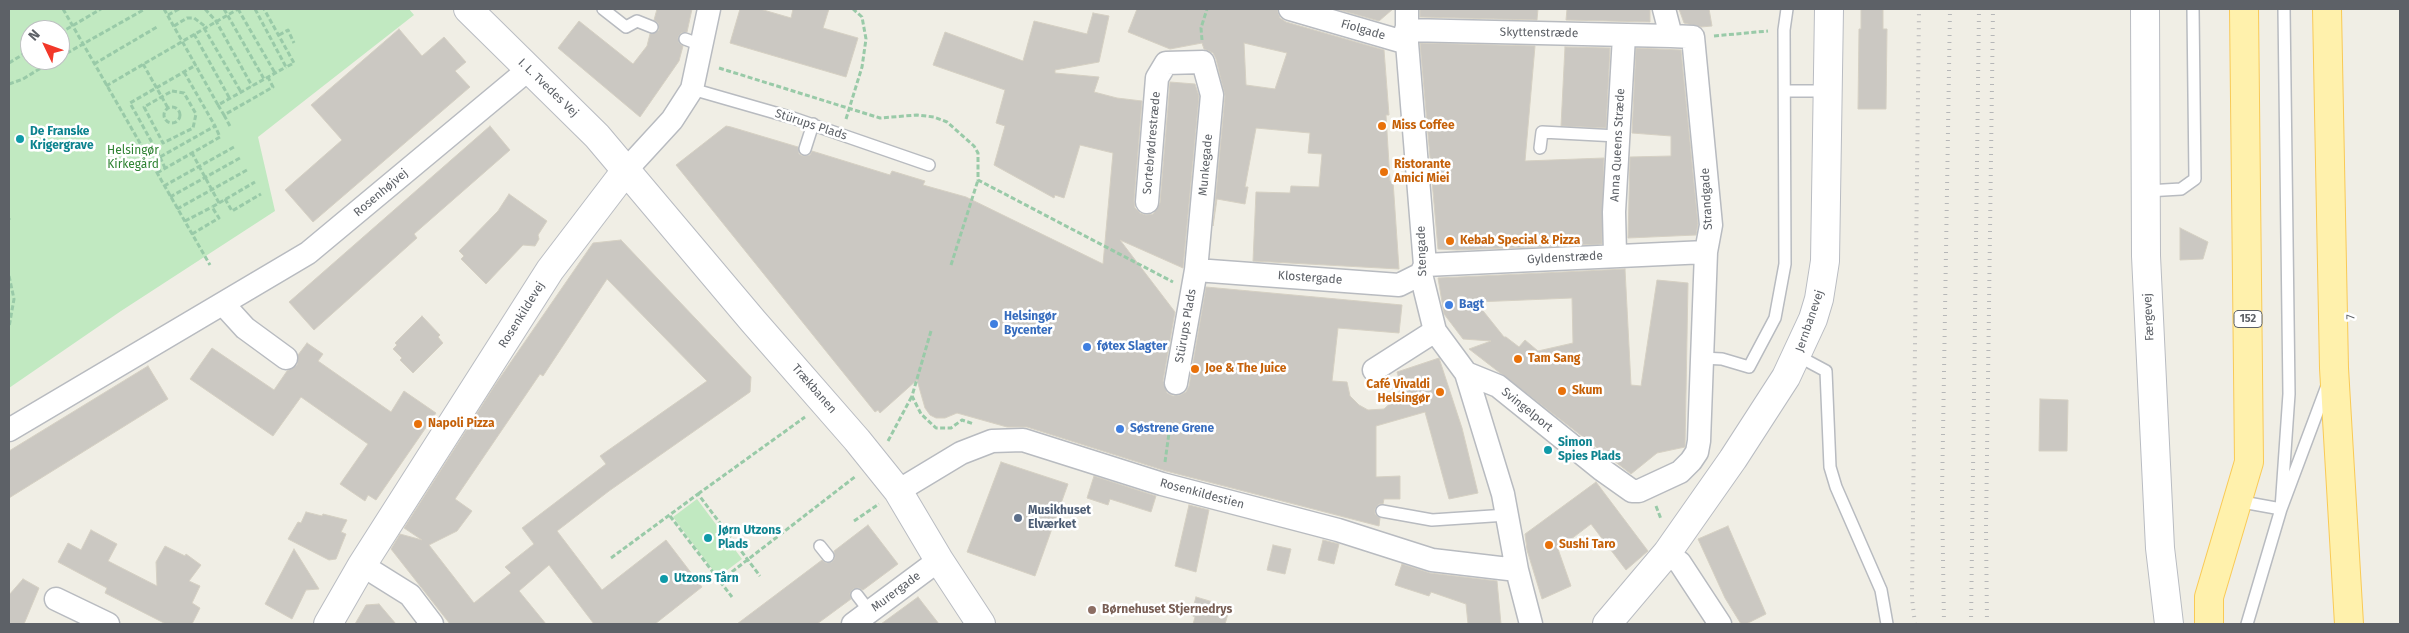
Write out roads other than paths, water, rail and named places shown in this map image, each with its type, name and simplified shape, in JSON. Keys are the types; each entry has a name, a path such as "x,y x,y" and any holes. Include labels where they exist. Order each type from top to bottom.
{"main road":[{"name":"I. L. Tvedes Vej","path":"468,9 597,136 627,169"},
{"name":"Færgevej","path":"2145,9 2146,256 2160,548 2169,624"},
{"name":"152","path":"2209,624 2209,597 2249,462 2244,9"},
{"path":"2327,9 2334,368 2349,624"},
{"name":"Jernbanevej","path":"1607,624 1667,553 1733,459 1798,356 1819,300 1825,261 1830,12"},
{"name":"Trækbanen","path":"627,169 898,491 939,560 981,624"},
{"name":"Rosenkildevej","path":"328,624 362,564 550,270 627,169"}],"street":[{"name":"Rosenkildevej","path":"627,169 672,120 692,89 695,49 708,9"},
{"name":"Fiolgade","path":"1290,9 1407,27"},
{"path":"1664,9 1671,36"},
{"name":"Skyttenstræde","path":"1407,27 1624,36 1671,36"},
{"name":"Stengade","path":"1407,27 1423,269 1435,332 1466,373 1500,484 1517,570 1531,624"},
{"name":"Anna Queens Stræde","path":"1616,255 1614,212 1624,36"},
{"name":"Strandgade","path":"1671,36 1693,38 1710,225 1706,252 1699,441"},
{"name":"Sortebrødrestræde","path":"1147,202 1157,78 1166,63 1203,62"},
{"name":"Munkegade","path":"1194,280 1212,96 1203,62"},
{"name":"Rosenhøjvej","path":"9,430 308,254 529,70"},
{"name":"Gyldenstræde","path":"1423,269 1616,255 1706,252"},
{"name":"Klostergade","path":"1194,280 1400,285 1423,269"},
{"name":"Stürups Plads","path":"1176,383 1194,280"},
{"path":"224,305 245,328 286,358"},
{"path":"1374,370 1435,332"},
{"name":"Svingelport","path":"1466,373 1498,386 1601,469 1632,491 1639,491 1680,472 1697,452 1699,441"},
{"name":"Rosenkildestien","path":"898,491 961,453 992,442 1023,440 1162,484 1338,530 1432,560 1517,570"},
{"path":"1667,553 1680,563 1720,624"},
{"name":"Murergade","path":"860,610 939,560"},
{"path":"362,564 410,595 432,624"},
{"path":"56,599 108,624"}],"lane":[{"path":"603,9 626,28 637,22 652,27"},
{"path":"1702,358 1722,359 1749,367 1775,318 1785,264 1784,30 1787,9"},
{"path":"2147,190 2181,189 2195,180 2193,9"},
{"path":"2281,509 2289,394 2284,9"},
{"name":"Stürups Plads","path":"692,89 812,124 929,165"},
{"path":"1785,92 1828,91"},
{"path":"805,149 812,124"},
{"path":"1540,148 1542,132 1617,136"},
{"path":"1798,356 1826,371 1830,468 1836,487 1881,590 1887,624"},
{"path":"2247,624 2281,509 2334,368"},
{"path":"2238,501 2281,509"},
{"path":"1382,511 1432,520 1507,515"},
{"path":"820,546 828,556"}],"railway":[{"path":"1915,624 1912,598 1919,9"},
{"path":"1944,624 1942,494 1950,9"},
{"path":"1971,624 1979,9"},
{"path":"1987,624 1986,528 1993,9"}],"place":[{"name":"Miss Coffee","path":"1382,126"},
{"name":"De Franske Krigergrave","path":"20,139"},
{"name":"Ristorante Amici Miei","path":"1384,172"},
{"name":"Kebab Special & Pizza","path":"1450,241"},
{"name":"Bagt","path":"1449,305"},
{"name":"Helsingør Bycenter","path":"994,324"},
{"name":"føtex Slagter","path":"1087,347"},
{"name":"Tam Sang","path":"1518,359"},
{"name":"Joe & The Juice","path":"1195,369"},
{"name":"Skum","path":"1562,391"},
{"name":"Café Vivaldi Helsingør","path":"1440,392"},
{"name":"Napoli Pizza","path":"418,424"},
{"name":"Søstrene Grene","path":"1120,429"},
{"name":"Simon Spies Plads","path":"1548,450"},
{"name":"Musikhuset Elværket","path":"1018,518"},
{"name":"Jørn Utzons Plads","path":"708,538"},
{"name":"Sushi Taro","path":"1549,545"},
{"name":"Utzons Tårn","path":"664,579"},
{"name":"Børnehuset Stjernedrys","path":"1092,610"}],"park label":[{"name":"Helsingør Kirkegård","path":"133,158"}]}
